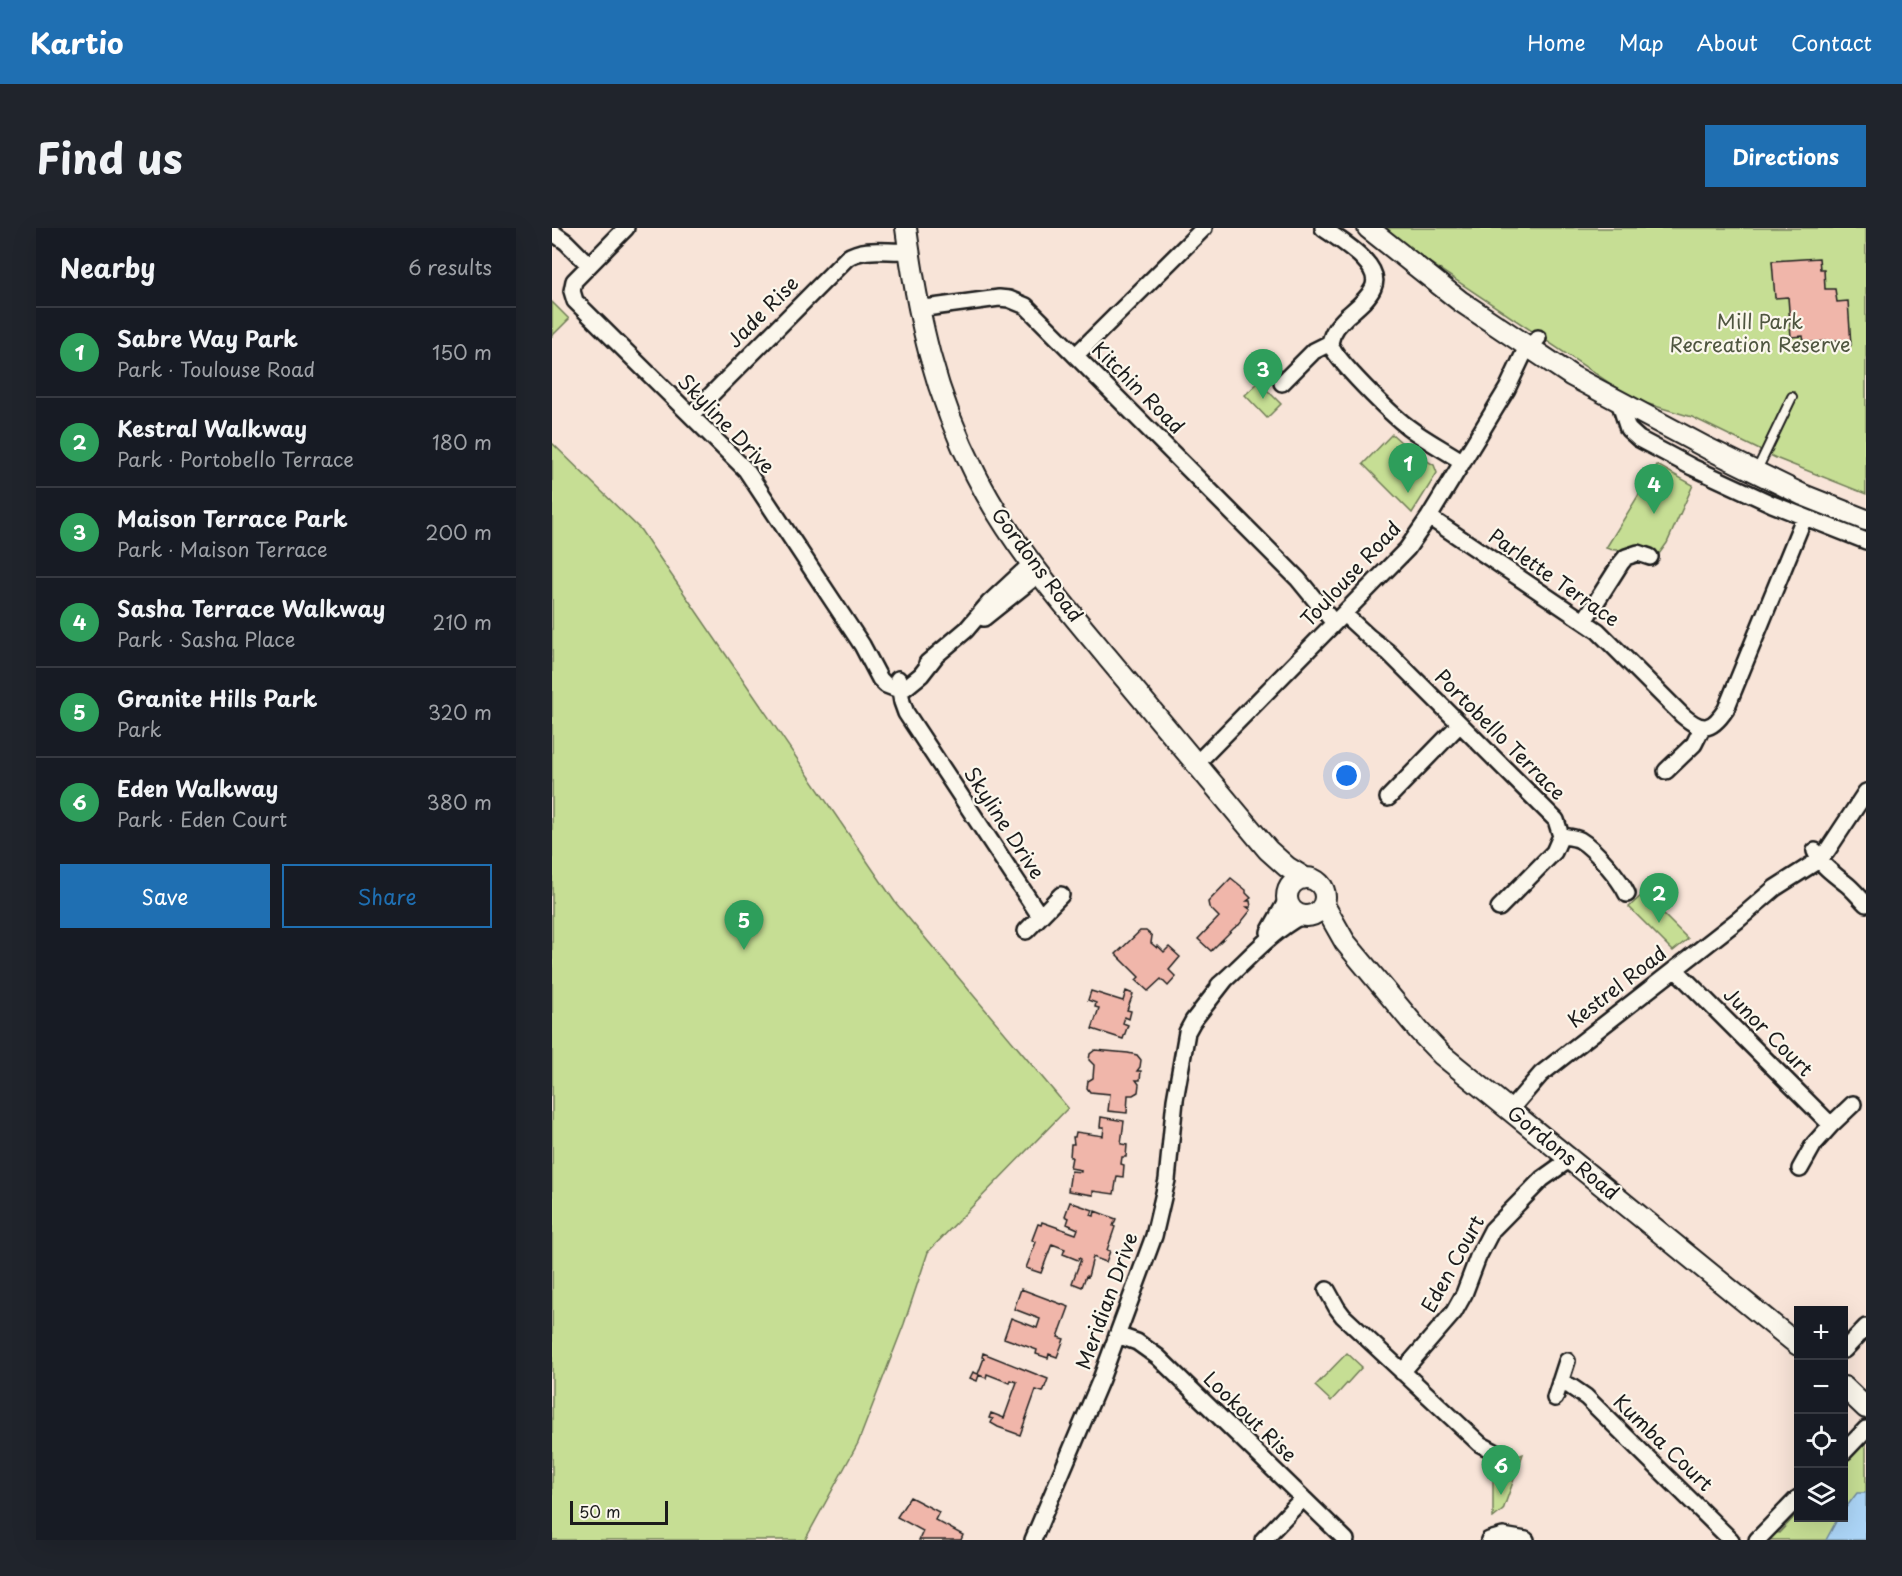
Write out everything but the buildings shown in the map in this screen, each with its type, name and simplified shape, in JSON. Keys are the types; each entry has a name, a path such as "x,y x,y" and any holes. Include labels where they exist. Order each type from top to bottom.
{"street":[{"path":"552,233 561,246 587,268 626,228"},
{"path":"1076,355 1204,228"},
{"path":"1323,228 1368,263 1375,275 1371,291 1334,331 1330,343 1332,349 1398,419 1463,462"},
{"path":"1368,228 1461,301 1534,346 1572,376 1674,432 1803,495 1866,520"},
{"name":"Jade Rise","path":"691,415 839,265 853,254 873,251 908,240"},
{"name":"Gordons Road","path":"908,240 918,309 938,385 963,448 999,517 1035,569 1268,850 1287,867 1305,878"},
{"name":"Skyline Drive","path":"587,268 572,287 572,296 755,481 862,645 898,684 906,713 1040,916"},
{"name":"Kitchin Road","path":"918,309 999,298 1009,299 1026,306 1298,579 1343,615"},
{"path":"1282,383 1314,351 1330,343"},
{"name":"Toulouse Road","path":"1196,764 1407,549 1508,389 1523,373 1534,346"},
{"path":"1619,401 1628,429 1639,438 1692,467 1804,518 1866,541"},
{"path":"1761,474 1866,508"},
{"name":"Parlette Terrace","path":"1429,517 1584,621 1607,639 1682,715 1702,728"},
{"path":"1666,771 1694,744 1702,728 1715,724 1725,710 1804,518"},
{"path":"1584,621 1626,557 1638,553 1650,557"},
{"path":"898,684 935,657 966,630 989,603 1035,569"},
{"name":"Portobello Terrace","path":"1343,615 1389,652 1556,820 1561,836"},
{"path":"1388,798 1460,724"},
{"name":"Kestrel Road","path":"1506,1107 1541,1074 1819,855 1866,792"},
{"path":"1499,908 1554,852 1561,836 1574,838 1585,844 1620,880 1627,894"},
{"name":"Gordons Road","path":"1268,850 1278,868 1287,896"},
{"path":"1819,855 1866,904"},
{"path":"1305,878 1320,884 1325,894 1312,912 1292,910 1287,896 1294,882 1305,878"},
{"name":"Skyline Drive","path":"1026,931 1061,895"},
{"name":"Meridian Drive","path":"1033,1540 1078,1435 1160,1217 1167,1180 1175,1100 1187,1032 1225,980 1260,944 1278,919 1287,896"},
{"name":"Gordons Road","path":"1312,912 1345,942 1430,1043 1794,1342"},
{"name":"Meridian Drive","path":"1260,944 1285,925 1312,912"},
{"name":"Junor Court","path":"1675,969 1831,1125"},
{"path":"1800,1169 1814,1144 1853,1104"},
{"name":"Eden Court","path":"1402,1372 1454,1312 1492,1230 1565,1155"},
{"path":"1328,1290 1343,1316 1480,1444 1486,1457 1510,1460"},
{"path":"1848,1346 1866,1327"},
{"name":"Lookout Rise","path":"1117,1335 1137,1342 1158,1357 1346,1540"},
{"path":"1555,1398 1567,1361"},
{"name":"Kumba Court","path":"1560,1382 1586,1397 1731,1540"},
{"path":"1848,1391 1866,1408"},
{"path":"1848,1448 1866,1429"},
{"path":"1263,1540 1303,1498"},
{"path":"1757,1540 1794,1502"},
{"name":"Meridian Drive","path":"1025,1540 1045,1509"},
{"path":"1489,1540 1503,1536 1526,1540"}],"lane":[{"path":"1761,474 1792,396"}],"green space":[{"name":"Mill Park Recreation Reserve","path":"1378,228 1866,228 1866,494 1778,459 1692,417 1635,400"},
{"path":"552,302 569,319 552,336"},
{"path":"1259,382 1281,404 1267,418 1245,395"},
{"path":"1392,434 1412,452 1434,465 1437,473 1412,513 1363,464"},
{"path":"552,443 640,529 895,902 1068,1108 928,1252 904,1324 858,1443 805,1540 552,1540"},
{"path":"1657,465 1693,485 1667,543 1659,554 1644,547 1619,550 1606,548"},
{"path":"1643,894 1688,939 1673,951 1629,907"},
{"path":"1347,1353 1362,1367 1331,1401 1315,1386"},
{"path":"1866,1437 1866,1540 1766,1540 1773,1532 1779,1533 1794,1517 1794,1522 1848,1522 1848,1455"},
{"path":"1523,1454 1503,1510 1493,1518 1493,1480 1513,1458"}],"water":[{"path":"1857,1493 1866,1493 1866,1540 1826,1540 1836,1522 1848,1522 1848,1505"}],"place":[{"name":"Maison Terrace Park","path":"1263,399"},
{"name":"Sabre Way Park","path":"1408,493"},
{"name":"Sasha Terrace Walkway","path":"1654,514"},
{"name":"Kestral Walkway","path":"1659,923"},
{"name":"Granite Hills Park","path":"744,950"},
{"name":"Eden Walkway","path":"1501,1495"}]}
